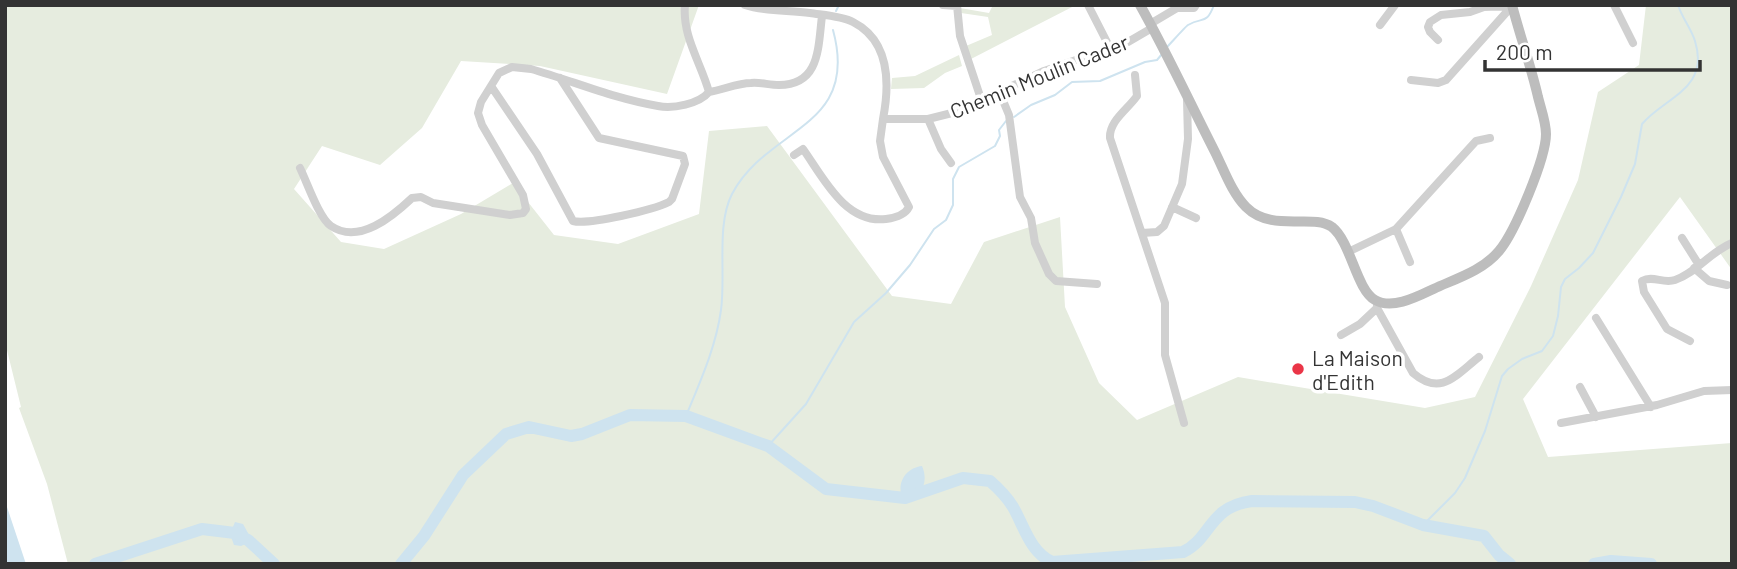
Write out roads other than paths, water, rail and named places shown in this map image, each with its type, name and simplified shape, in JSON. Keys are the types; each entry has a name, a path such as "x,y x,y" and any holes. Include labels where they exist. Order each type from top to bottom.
{"street":[{"path":"685,5 685,28 709,92"},
{"path":"745,5 852,21 871,36 885,60 888,79 880,141 883,157 909,207 906,212 891,219 864,218 848,209 803,149 794,155"},
{"path":"943,5 957,6 960,36 981,99"},
{"path":"1088,5 1110,48"},
{"path":"1140,5 1238,197 1246,207 1264,218 1280,222 1320,223 1331,227 1348,252 1413,373 1425,382 1444,383 1479,357"},
{"name":"Chemin Moulin Cader","path":"883,119 928,119 956,112 1044,71 1110,48 1151,26 1171,9 1194,8 1196,5"},
{"path":"1380,25 1395,5"},
{"path":"1614,5 1633,43"},
{"path":"1438,40 1428,27 1430,22 1437,18 1470,12 1484,6 1512,6"},
{"path":"1411,80 1438,83 1446,80 1512,6"},
{"path":"1377,304 1410,299 1478,268 1499,251 1512,230 1540,160 1546,131 1531,67 1512,6"},
{"path":"300,168 325,219 332,227 345,230 357,232 372,228 399,212 412,198 421,197 433,203 510,215 523,213 526,209 523,195 480,121 479,108 499,73 512,67 525,67 659,107 681,105 709,92 753,82 793,84 805,78 813,67 822,16"},
{"path":"1135,75 1137,96 1116,120 1109,133 1165,303 1165,355 1184,423"},
{"path":"491,86 537,154 573,221 607,218 669,202 685,164 683,156 599,138 560,78"},
{"path":"999,91 1009,115 1020,197 1031,218 1035,243 1049,274 1056,281 1097,284"},
{"path":"1142,233 1161,230 1184,176 1188,139 1187,94"},
{"path":"928,119 951,163"},
{"path":"1348,252 1396,229 1476,141 1490,138"},
{"path":"1172,207 1196,218"},
{"path":"1396,229 1410,262"},
{"path":"1682,238 1697,266 1709,281 1727,285"},
{"path":"1690,341 1667,329 1644,292 1642,282 1652,278 1673,281 1697,266 1717,248 1732,243"},
{"path":"1342,335 1366,320 1377,304"},
{"path":"1596,318 1651,407"},
{"path":"1580,387 1596,416"},
{"path":"1560,423 1651,407 1704,391 1732,390"}],"water":[{"path":"922,466 925,478 922,488 915,497 904,502 900,490 903,479 910,470"},
{"path":"5,501 26,564 5,564"},
{"path":"235,522 243,524 248,533 248,543 241,546 234,545 230,534"}],"waterway":[{"path":"836,11 839,5"},
{"path":"1167,47 1188,25 1206,18 1214,5"},
{"path":"1423,525 1455,493 1465,478 1485,431 1502,376 1522,359 1542,351 1553,336 1561,287 1565,279 1593,253 1621,197 1635,164 1642,124 1691,81 1698,57 1695,41 1678,5"},
{"path":"686,416 707,364 719,324 727,206 748,171 806,124 822,107 834,88 838,63 833,30"},
{"path":"1014,117 1031,105 1055,95 1072,82 1100,81 1145,62 1157,60 1162,54"},
{"path":"768,446 806,404 854,322 886,293 910,265 934,229 946,220 953,205 953,179 959,167 995,146 1000,136 999,130 1006,121"},
{"path":"401,564 424,536 463,475 506,434 529,427 571,436 630,415 686,416 768,446 826,489 905,498 963,478 990,481 1011,503 1038,552 1052,562 1183,552 1200,539 1218,516 1238,504 1252,501 1355,502 1373,506 1423,525 1484,536 1510,564"},
{"path":"95,564 202,529 235,533 248,540 274,564"},
{"path":"1594,564 1611,561 1651,564"}],"place":[{"name":"La Maison d'Edith","path":"1298,369"}]}
